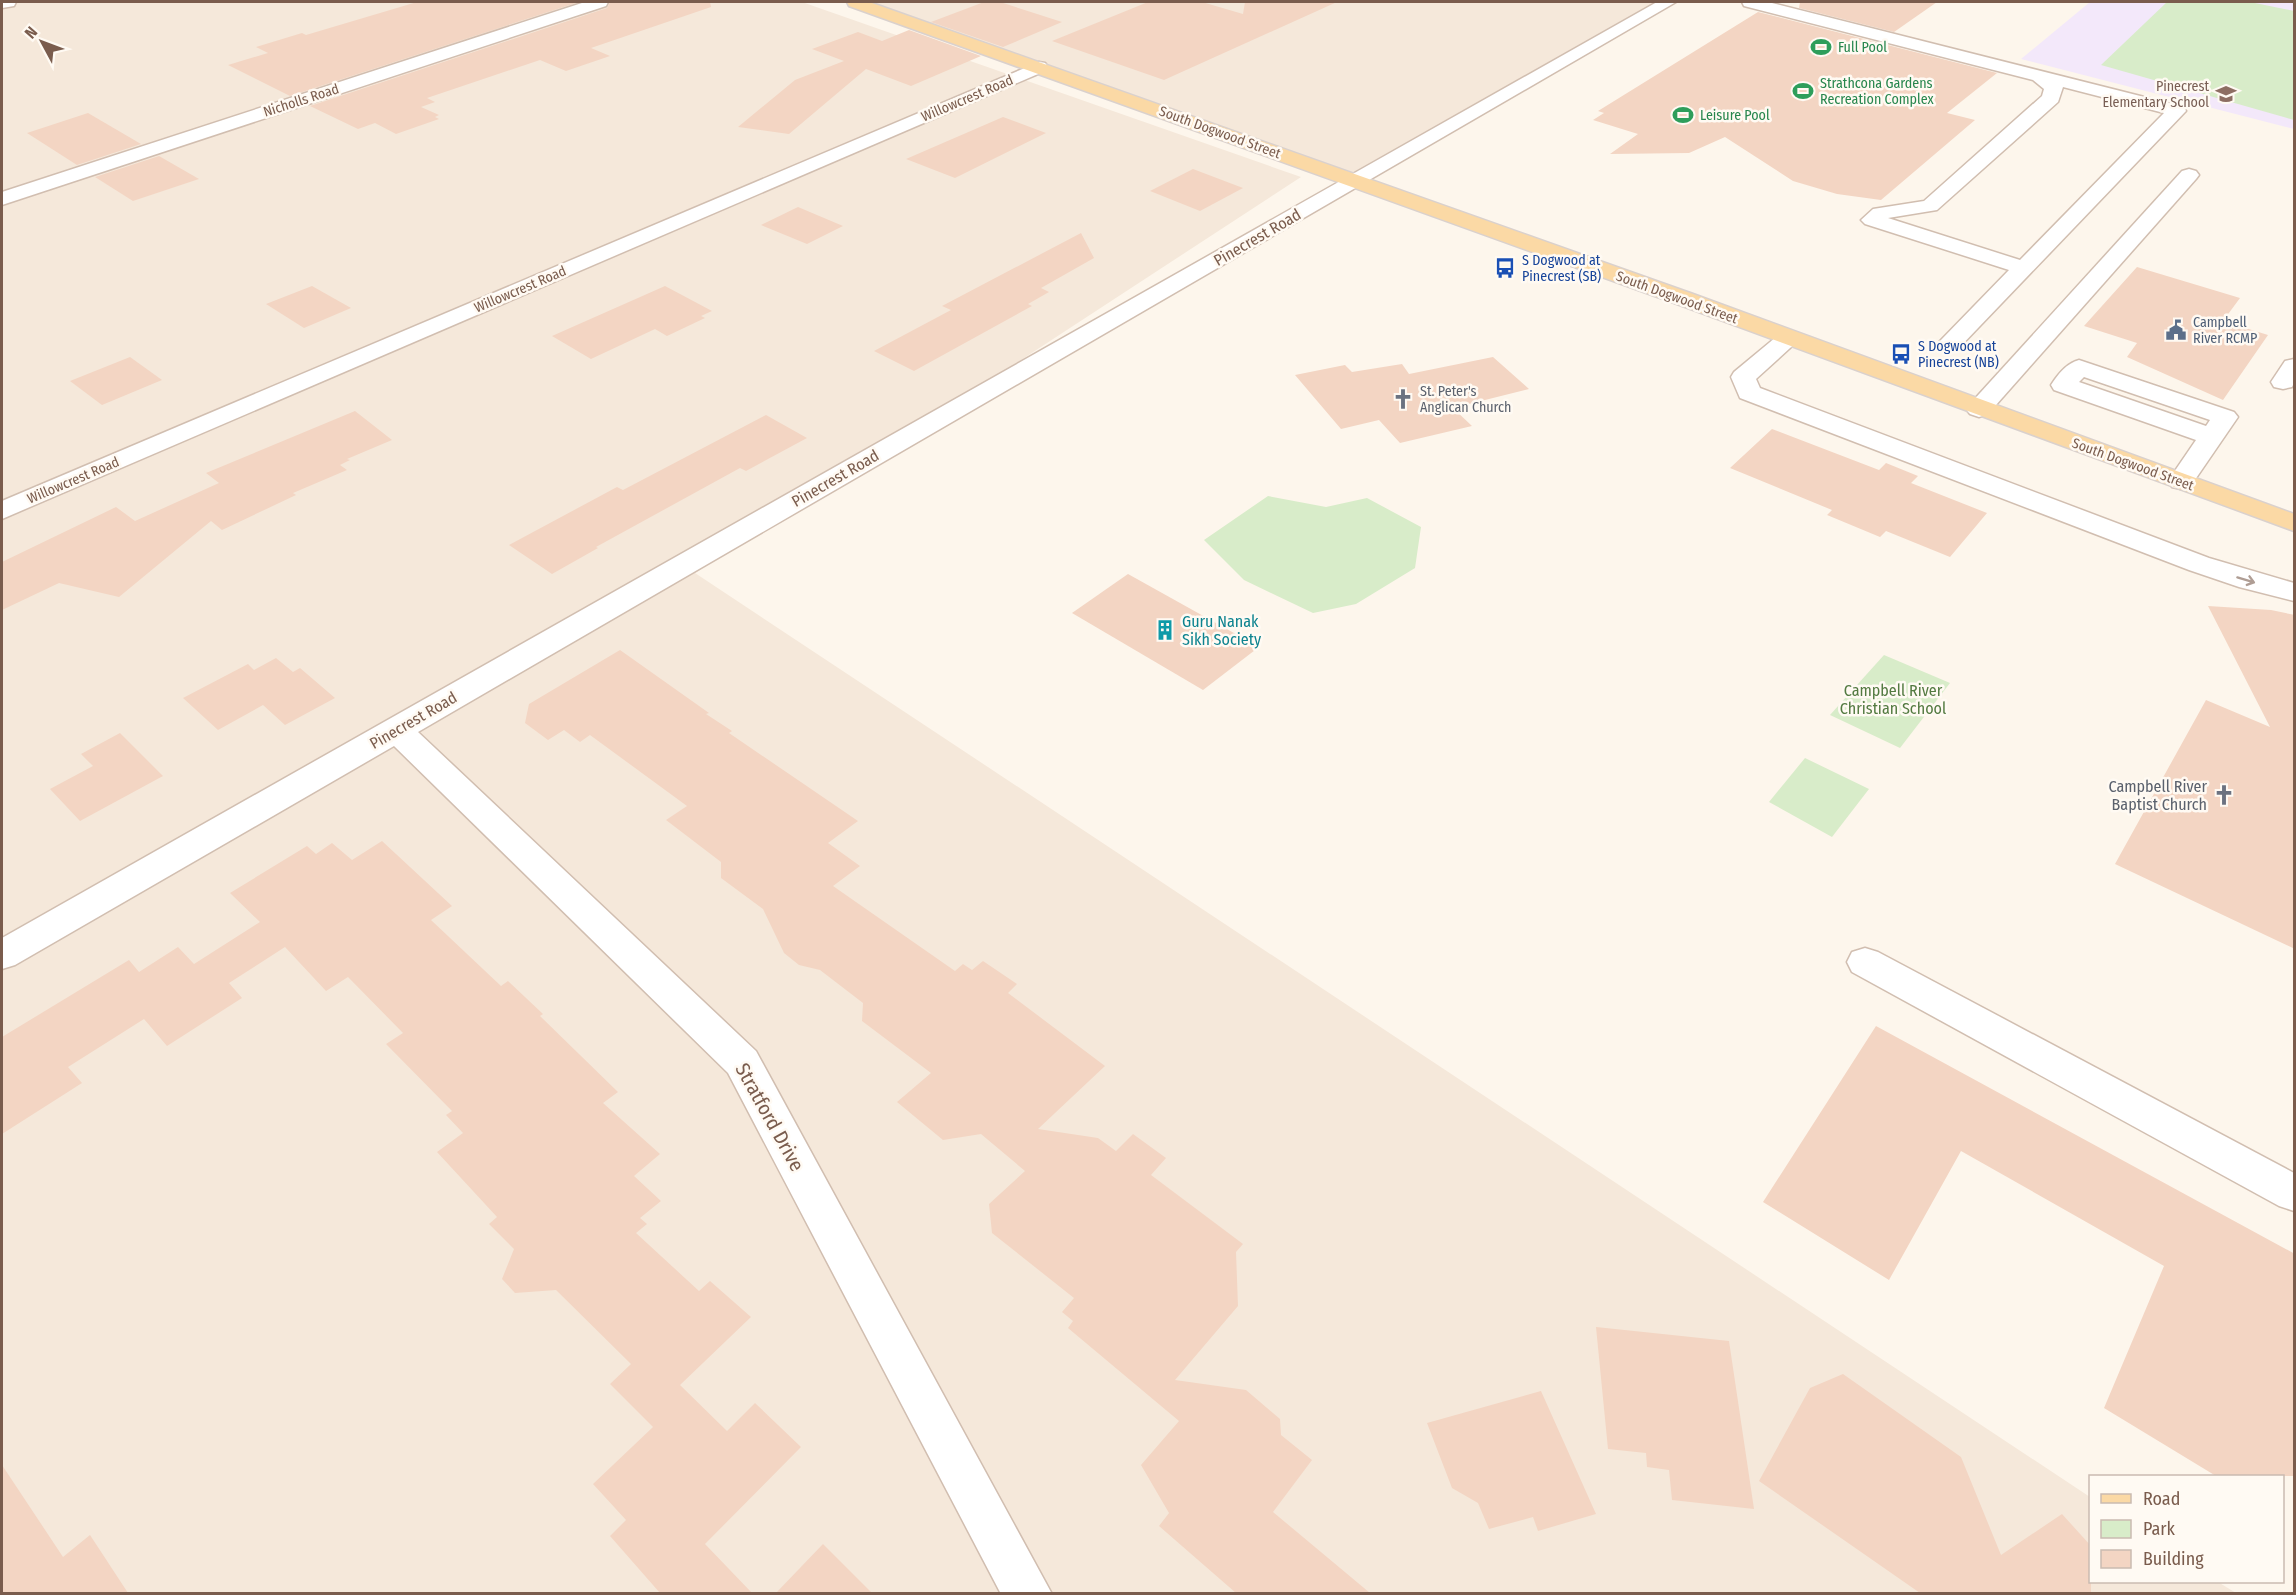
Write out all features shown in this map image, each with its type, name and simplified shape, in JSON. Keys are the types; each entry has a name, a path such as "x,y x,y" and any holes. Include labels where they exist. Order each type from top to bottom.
{"main road":[{"name":"South Dogwood Street","path":"855,2 1356,180 2295,523"}],"street":[{"path":"2,3 8,2"},
{"name":"Nicholls Road","path":"2,199 600,2"},
{"name":"Pinecrest Road","path":"2,955 1668,2"},
{"path":"1750,2 2177,111 1948,346"},
{"name":"Willowcrest Road","path":"2,511 1039,67"},
{"path":"2024,268 1872,220 1880,213 1930,206 2051,98 2054,87 2038,75"},
{"path":"1979,409 2189,175"},
{"path":"1789,338 1743,377 1749,393 2199,564 2249,581 2295,592"},
{"path":"2181,481 2212,436 2225,417 2079,367 2064,385 2212,436"},
{"name":"Stratford Drive","path":"396,729 742,1062 1028,1593"},
{"path":"1865,963 2295,1193"}],"shaded area":[{"path":"2,2 802,2 1301,177 695,573 2089,1496 2089,1583 2220,1583 2236,1593 2,1594"},
{"path":"849,2 1667,2 1356,180"},
{"name":"Pinecrest Elementary School","path":"2090,2 2294,2 2294,129 2021,59"}],"green space":[{"name":"Pinecrest Elementary School","path":"2167,2 2250,2 2294,11 2294,120 2101,65"},
{"path":"1268,496 1326,507 1367,498 1421,527 1415,568 1356,604 1313,613 1244,580 1204,540"},
{"name":"Campbell River Christian School","path":"1884,655 1950,683 1900,748 1830,715"},
{"path":"1805,758 1869,789 1832,837 1769,802"}],"building":[{"path":"417,2 579,2 290,96 228,65 268,53 256,47 302,33 306,35"},
{"path":"610,2 710,2 711,7 591,48 610,56 566,71 540,60 427,98 435,102 421,107 439,115 435,117 439,119 396,134 375,123 358,129 310,106 607,8"},
{"path":"984,2 1000,2 1062,22 1003,47 931,22"},
{"path":"1148,2 1202,2 1243,14 1245,2 1337,2 1164,80 1052,41"},
{"path":"1800,2 1937,2 1894,32 1799,8"},
{"name":"Strathcona Gardens Recreation Complex","path":"1758,12 1997,73 1947,113 1975,120 1881,200 1837,194 1793,181 1725,137 1689,153 1610,154 1638,134 1593,120 1604,113 1598,111"},
{"path":"909,30 981,56 911,86 866,69 789,134 738,127 795,80 844,61 812,49 858,32 882,41"},
{"path":"88,113 141,144 77,165 27,133"},
{"path":"1003,117 1046,133 955,178 906,159"},
{"path":"159,156 199,179 133,201 95,177"},
{"path":"1193,169 1243,188 1200,211 1150,191"},
{"path":"798,207 843,226 807,244 761,225"},
{"path":"1081,233 1094,258 1041,288 1049,292 1028,304 1032,306 914,371 874,351 951,310 942,306"},
{"name":"Campbell River RCMP","path":"2137,267 2240,298 2223,321 2268,335 2223,400 2127,357 2137,343 2084,326"},
{"path":"312,286 351,308 304,328 266,304"},
{"path":"665,286 712,311 701,316 705,318 667,336 655,329 591,359 552,336"},
{"path":"130,357 162,380 102,405 70,381"},
{"name":"St. Peter's Anglican Church","path":"1493,357 1529,389 1453,408 1472,426 1400,443 1379,420 1341,429 1295,375 1345,365 1352,372 1402,364 1409,374"},
{"path":"355,411 392,440 347,459 350,460 340,465 347,470 293,493 296,495 222,530 211,521 119,597 59,583 2,610 2,562 116,507 135,521 219,483 206,473"},
{"path":"766,415 807,438 746,471 740,468 596,547 598,548 552,574 509,545 617,487 623,490"},
{"path":"1772,429 1879,470 1886,463 1918,476 1911,483 1987,513 1950,557 1886,531 1880,537 1827,515 1832,510 1730,468"},
{"name":"Guru Nanak Sikh Society","path":"1128,574 1259,647 1203,690 1072,613"},
{"name":"Campbell River Baptist Church","path":"2208,606 2271,610 2295,615 2295,949 2115,864 2206,700 2270,727"},
{"path":"620,650 709,713 706,714 732,731 729,733 858,821 828,843 860,866 833,886 955,971 963,964 972,970 983,961 1017,984 1008,993 1105,1066 1038,1129 1098,1138 1116,1151 1133,1134 1166,1158 1151,1175 1243,1244 1236,1252 1238,1306 1175,1380 1246,1390 1280,1419 1281,1435 1312,1460 1273,1512 1370,1593 1236,1593 1159,1526 1169,1513 1141,1465 1179,1421 1068,1328 1073,1321 1062,1312 1074,1298 992,1233 989,1204 1025,1171 981,1134 943,1140 897,1102 931,1073 862,1021 863,1003 820,970 799,965 784,953 763,909 721,878 721,862 666,820 687,806 590,735 580,742 564,730 548,740 525,723 529,704"},
{"path":"276,658 293,672 300,668 335,698 285,725 263,705 218,730 183,698 248,664 254,670"},
{"path":"120,733 163,776 80,821 50,789 93,766 81,754"},
{"path":"382,841 452,906 431,920 501,986 508,981 543,1014 540,1016 618,1092 603,1103 660,1154 634,1176 661,1201 640,1218 647,1224 636,1233 699,1291 710,1281 751,1317 680,1385 727,1431 755,1403 801,1447 705,1544 752,1593 660,1593 610,1536 626,1520 593,1484 653,1427 610,1384 631,1364 556,1290 515,1293 502,1279 514,1249 489,1224 497,1217 437,1152 463,1133 446,1115 452,1111 386,1044 403,1033 348,977 326,991 285,947 229,983 242,998 167,1046 144,1019 68,1067 82,1083 2,1134 2,1037 129,960 139,972 178,947 194,964 260,922 230,893 307,846 316,854 332,843 352,860"},
{"path":"1876,1026 2295,1254 2295,1476 2214,1475 2104,1408 2164,1266 1961,1151 1889,1280 1763,1202"},
{"path":"1596,1327 1729,1341 1754,1509 1672,1500 1669,1470 1647,1467 1646,1453 1608,1449"},
{"path":"1843,1374 1961,1457 2001,1555 2062,1514 2089,1544 2091,1593 1920,1593 1759,1481 1810,1388"},
{"path":"1541,1391 1596,1514 1538,1531 1533,1517 1489,1529 1478,1503 1452,1488 1427,1423"},
{"path":"2,1465 63,1557 90,1535 128,1593 2,1593"},
{"path":"823,1544 872,1593 776,1593"}],"place":[{"name":"Full Pool","path":"1821,47"},
{"name":"Strathcona Gardens Recreation Complex","path":"1803,91"},
{"name":"Pinecrest Elementary School","path":"2226,94"},
{"name":"Leisure Pool","path":"1683,115"},
{"name":"S Dogwood at Pinecrest (SB)","path":"1505,268"},
{"name":"Campbell River RCMP","path":"2176,330"},
{"name":"S Dogwood at Pinecrest (NB)","path":"1901,354"},
{"name":"St. Peter's Anglican Church","path":"1403,399"},
{"name":"Guru Nanak Sikh Society","path":"1165,630"},
{"name":"Campbell River Baptist Church","path":"2224,795"}]}
